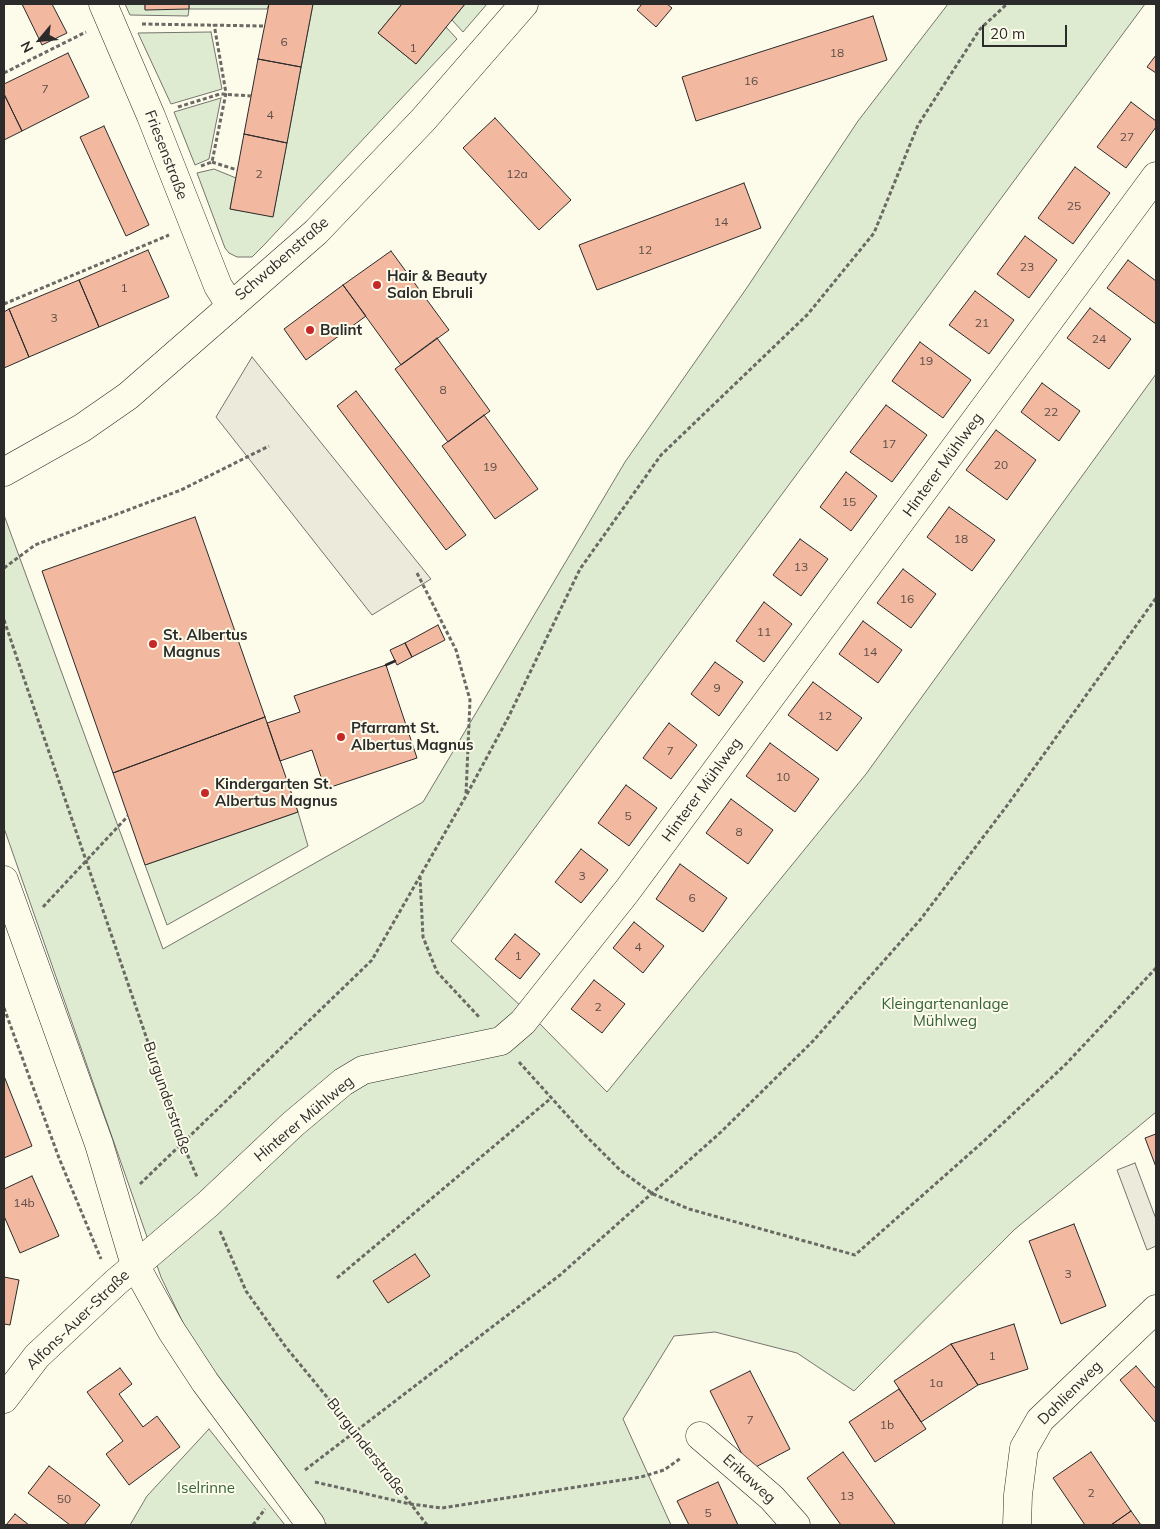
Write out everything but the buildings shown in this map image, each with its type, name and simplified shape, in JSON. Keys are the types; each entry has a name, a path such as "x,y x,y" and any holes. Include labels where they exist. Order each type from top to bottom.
{"street":[{"name":"Schwabenstraße","path":"4,472 82,428 128,396 230,305 316,232 430,113 524,4"},
{"name":"Friesenstraße","path":"107,12 151,116 218,286 230,305"},
{"name":"Hinterer Mühlweg","path":"135,1265 208,1204 293,1124 343,1082 363,1070 501,1041 523,1022 627,892 1156,176"},
{"path":"4,880 99,1144 135,1265 171,1330 205,1382 289,1482 311,1525"},
{"name":"Alfons-Auer-Straße","path":"7,1386 36,1356 135,1265"},
{"name":"Dahlienweg","path":"1017,1525 1018,1495 1024,1448 1040,1420 1156,1309"},
{"name":"Erikaweg","path":"700,1436 772,1498 796,1525"}],"path":[{"path":"118,1205 372,960 466,796 508,718 580,569 661,455 808,314 874,233 918,125 980,29 1007,4"},
{"path":"4,73 107,12 129,24 264,26"},
{"path":"212,162 226,93 214,24"},
{"path":"151,116 226,93 251,96"},
{"path":"175,177 212,162 237,170"},
{"path":"4,304 193,225"},
{"path":"4,568 35,545 181,490 269,446"},
{"path":"417,573 456,650 470,700 466,796"},
{"path":"289,1482 354,1430 560,1275 721,1132 813,1041 920,920 1006,807 1156,598"},
{"name":"Burgunderstraße","path":"4,620 182,1142 246,1291 285,1346 354,1430 427,1525"},
{"path":"22,930 128,816"},
{"path":"420,875 422,937 438,972 501,1041 550,1099 620,1170 653,1194 688,1210 855,1255 984,1141 1066,1064 1156,968"},
{"path":"4,1008 59,1158 100,1258 115,1283"},
{"path":"337,1278 550,1099"},
{"path":"289,1482 442,1508 641,1477 664,1470 681,1458 700,1436"}],"green space":[{"path":"125,4 145,4 145,9 189,8 189,4 269,4 267,9 189,9 188,16 130,15"},
{"path":"313,4 402,4 378,33 416,64 446,27 457,39 252,257 237,257 229,253 225,248 197,173 214,169 236,178 230,209 273,216"},
{"path":"465,4 487,4 463,32 452,20"},
{"name":"Kleingartenanlage Mühlweg","path":"948,4 1145,4 451,941 538,1022 607,1092 866,774 1156,374 1156,1112 1014,1230 854,1391 797,1353 715,1332 674,1336 623,1419 671,1525 327,1525 216,1374 184,1325 161,1277 4,828 4,515 163,949 423,802 625,462 746,289 858,121"},
{"path":"211,32 222,89 171,104 138,33"},
{"path":"221,98 209,159 195,165 174,112"},
{"path":"298,812 308,846 167,925 145,865"},
{"name":"Iselrinne","path":"209,1429 285,1525 130,1525 147,1496"}],"shaded area":[{"path":"252,357 431,579 372,615 216,417"},
{"path":"1135,1163 1156,1219 1156,1246 1147,1250 1117,1170"}],"wall":[{"path":"386,665 395,661"}],"place":[{"name":"Hair & Beauty Salon Ebruli","path":"377,285"},
{"name":"Balint","path":"310,330"},
{"name":"St. Albertus Magnus","path":"153,644"},
{"name":"Pfarramt St. Albertus Magnus","path":"341,737"},
{"name":"Kindergarten St. Albertus Magnus","path":"205,793"}]}
